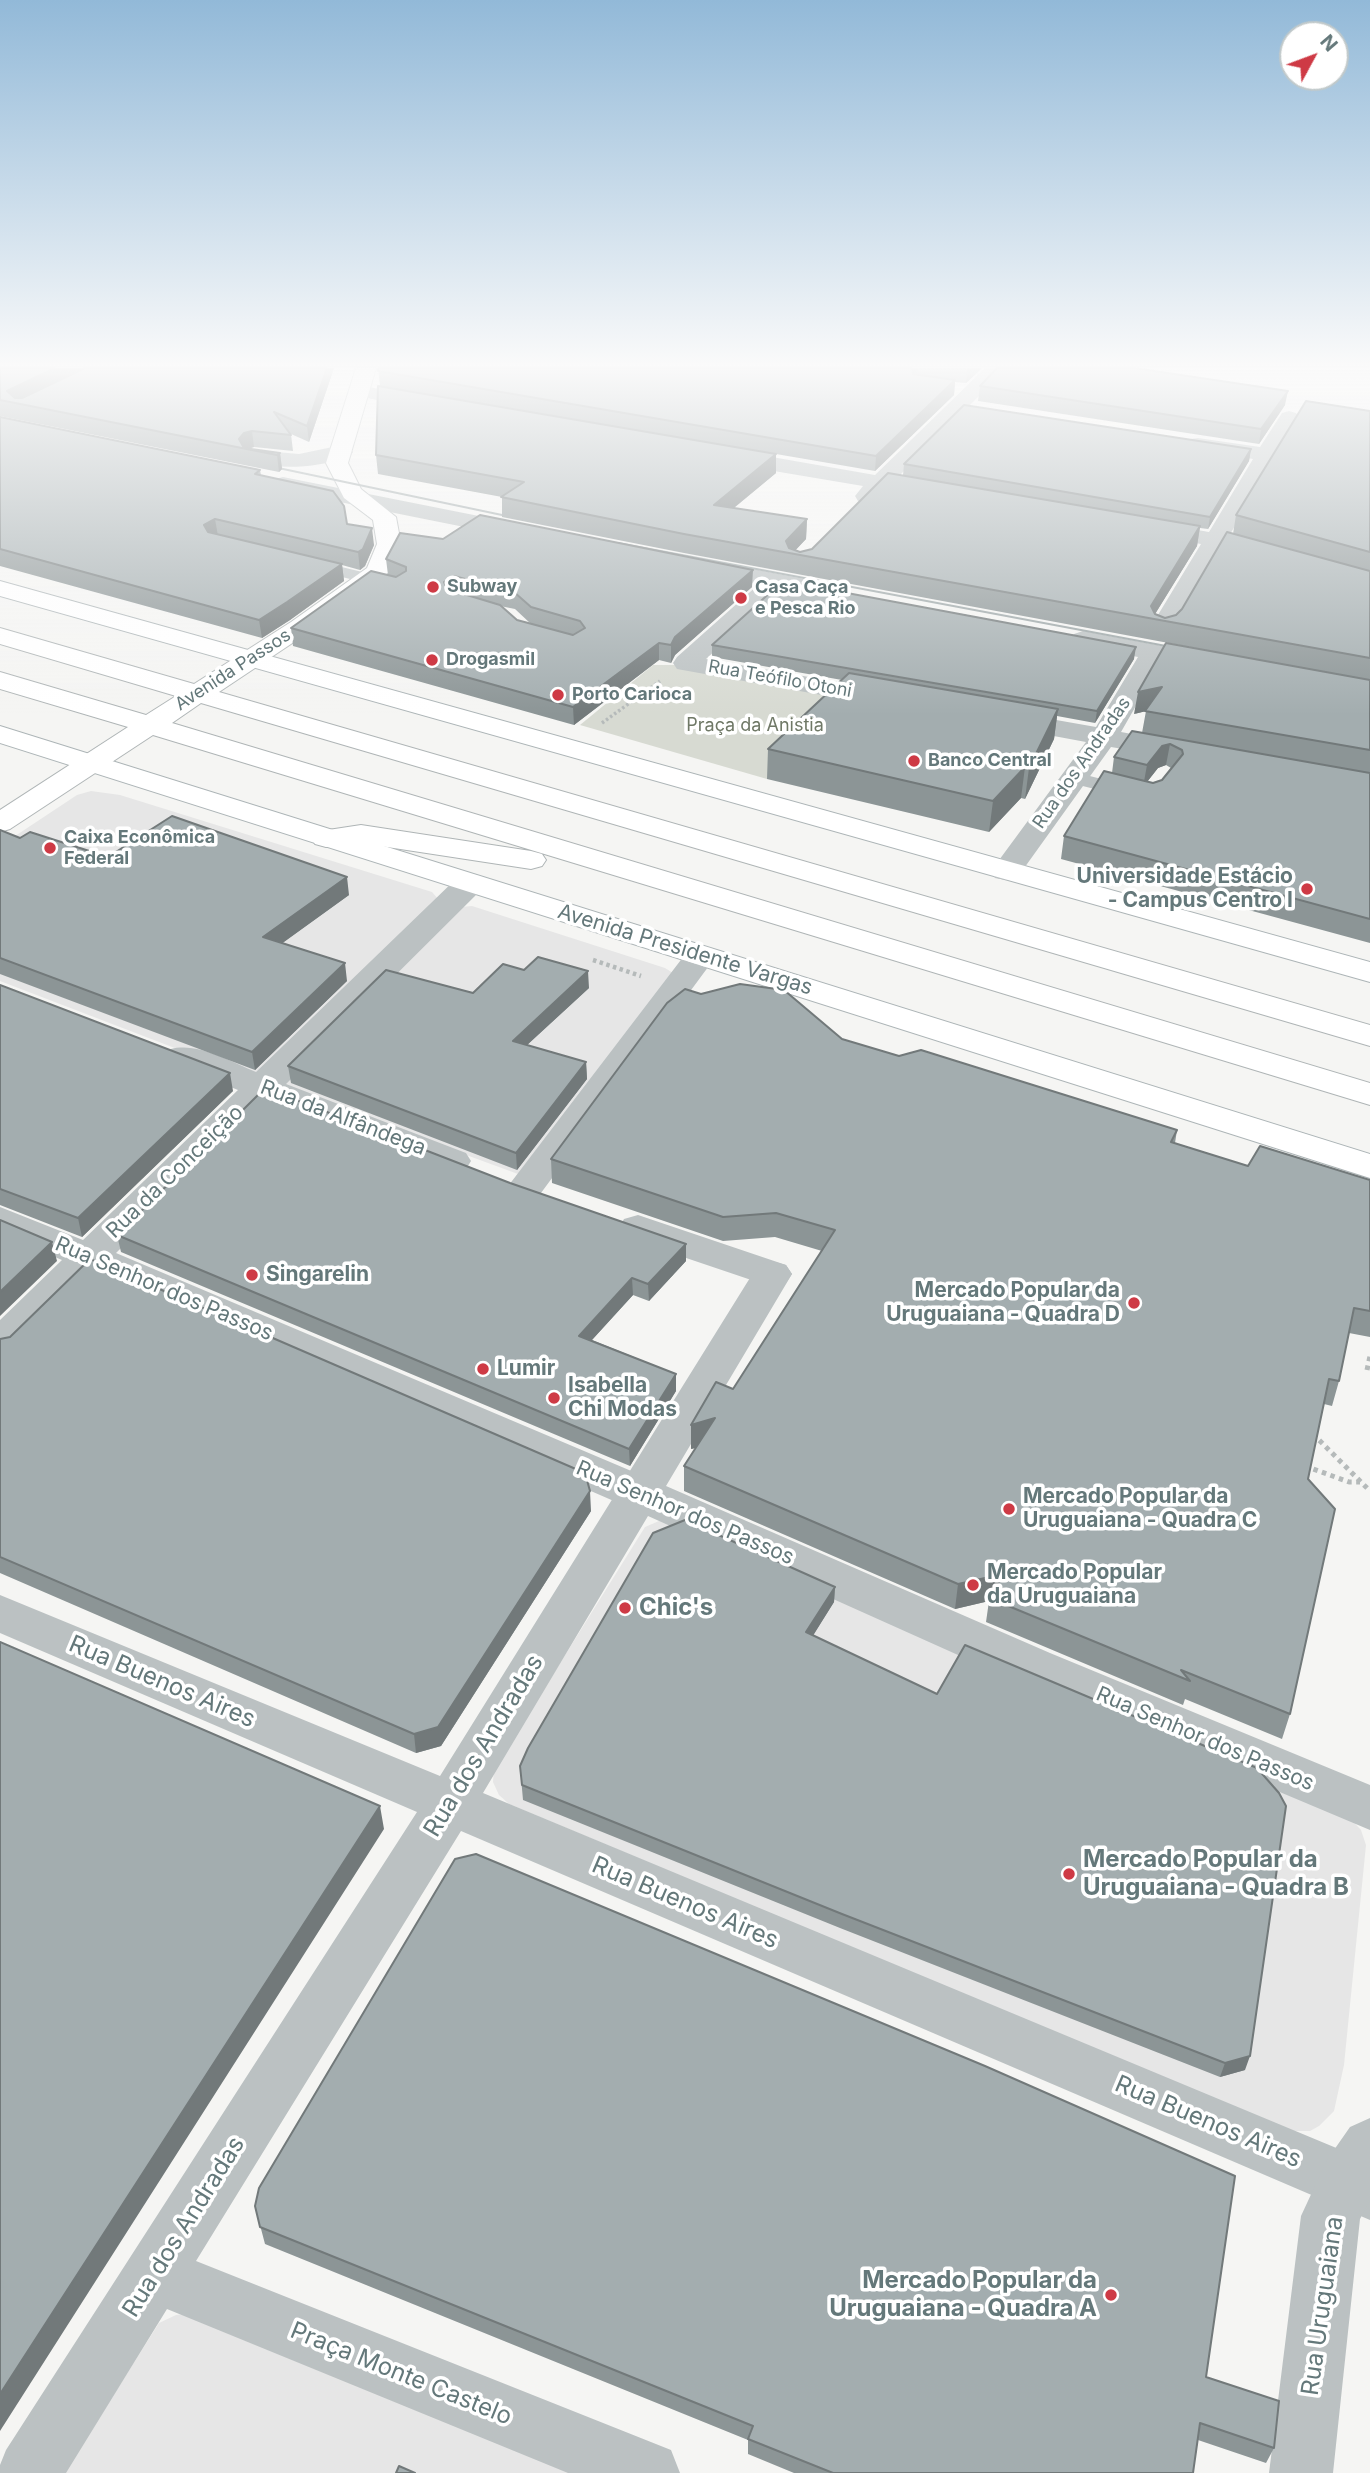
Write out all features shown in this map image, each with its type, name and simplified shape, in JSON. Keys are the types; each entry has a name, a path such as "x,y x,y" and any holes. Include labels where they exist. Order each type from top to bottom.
{"main road":[{"path":"350,483 356,494"},
{"name":"Avenida Passos","path":"0,823 300,627 377,572 389,544 384,517 356,494"},
{"path":"0,589 1370,972"},
{"path":"0,614 99,665"},
{"path":"0,636 1370,1036"},
{"path":"0,680 1370,1094"},
{"name":"Avenida Presidente Vargas","path":"0,734 1370,1166"},
{"path":"326,838 361,834 675,883"}],"street":[{"path":"314,483 542,536"},
{"path":"852,510 879,483"},
{"path":"882,483 947,494"},
{"name":"Rua dos Andradas","path":"1006,871 1104,737 1249,483"},
{"path":"1122,524 1216,540 1370,584"},
{"path":"800,562 840,570"},
{"path":"687,564 858,596"},
{"path":"686,663 777,581"},
{"path":"1136,623 1158,640"},
{"path":"1158,640 1189,632"},
{"path":"1059,635 1158,640 1235,667"},
{"name":"Rua Teófilo Otoni","path":"686,663 902,701"},
{"path":"983,715 1197,753"},
{"name":"Rua da Conceição","path":"0,1344 470,883"},
{"path":"504,1181 676,987 701,955"},
{"name":"Rua da Alfândega","path":"150,1044 564,1203"},
{"name":"Rua dos Andradas","path":"29,2473 449,1805 772,1274 603,1216"},
{"name":"Rua Senhor dos Passos","path":"0,1219 639,1493 1033,1667 1370,1808"},
{"name":"Rua Buenos Aires","path":"0,1613 449,1805 1363,2173"},
{"name":"Rua Uruguaiana","path":"1301,2473 1331,2216 1363,2173"},
{"name":"Praça Monte Castelo","path":"154,2274 648,2473"}],"lane":[{"path":"292,561 398,586"},
{"path":"1074,778 1149,797"}],"path":[{"path":"601,724 686,663"},
{"path":"586,957 676,987"},
{"path":"1367,1370 1370,1356"},
{"path":"1306,1429 1323,1441 1370,1491"},
{"path":"1299,1464 1349,1482 1361,1482"}],"shaded area":[{"path":"91,791 120,795 432,892 438,899 256,1074 180,1050 0,981 0,846 77,795"},
{"path":"472,906 665,968 673,973 518,1174 292,1091 287,1088 283,1077 461,907"},
{"path":"666,1518 1348,1816 1361,1830 1366,1845 1344,2065 1334,2111 1310,2131 1289,2131 509,1804 499,1795 493,1782 494,1769 645,1527"},
{"path":"192,2313 575,2473 64,2473 159,2323 176,2315"}],"green space":[{"name":"Praça da Anistia","path":"653,665 680,665 853,697 767,779 580,725"}],"building":[{"path":"0,483 298,483 333,491 344,506 347,524 372,528 363,549 358,552 215,519 204,525 208,532 342,564 259,620 0,549"},
{"path":"522,483 740,483 714,505 807,519 786,541 789,548 800,552 812,549 878,483 949,483 1200,526 1151,606 1155,614 1165,618 1176,615 1182,609 1227,532 1370,571 1370,658 684,534 501,497"},
{"path":"1016,483 1230,483 1210,517"},
{"path":"1255,483 1370,483 1370,552 1236,515"},
{"path":"480,515 753,570 675,637 671,645 659,643 573,707 291,628 371,571 396,577 406,571 406,567 386,559 400,533 443,539","holes":["454,576 514,592 531,607 580,621 585,628 573,635 517,620 500,605 447,589 444,582"]},
{"path":"783,581 1136,647 1097,711 712,645"},
{"path":"1166,643 1370,680 1370,750 1145,711 1162,687 1138,692"},
{"path":"849,673 1058,709 1029,768 1025,767 993,801 768,749"},
{"path":"1132,731 1370,773 1370,919 1064,836 1104,771 1153,783 1162,780 1183,754 1182,750 1170,744 1162,746 1147,765 1114,757"},
{"path":"172,816 347,877 263,937 345,963 252,1052 0,958 0,830 20,838 30,832 108,857"},
{"path":"538,957 588,971 513,1041 586,1062 516,1153 288,1066 386,970 473,993 503,964 524,970"},
{"path":"740,984 784,990 842,1039 899,1056 921,1050 1177,1130 1171,1142 1248,1166 1260,1146 1370,1180 1370,1311 1354,1308 1339,1381 1329,1379 1308,1479 1335,1509 1290,1714 1181,1670 1190,1681 989,1598 1003,1574 958,1584 684,1466 715,1418 691,1425 716,1382 733,1389 835,1230 776,1213 723,1217 551,1159 667,1003 685,989 701,994"},
{"path":"0,985 230,1073 78,1218 0,1189"},
{"path":"265,1088 510,1183 686,1244 648,1284 632,1278 579,1336 676,1374 629,1449 117,1235"},
{"path":"0,1220 52,1242 0,1292"},
{"path":"90,1259 585,1473 590,1491 438,1727 414,1734 0,1557 0,1339 10,1337"},
{"path":"685,1520 835,1587 806,1632 937,1694 965,1645 1257,1768 1279,1793 1286,1806 1250,2056 1225,2063 842,1914 522,1785 520,1766 528,1748 653,1533"},
{"path":"0,1642 380,1806 0,2394"},
{"path":"476,1854 985,2066 1235,2176 1206,2377 1279,2401 1274,2448 1200,2423 1193,2473 833,2473 748,2439 753,2426 260,2227 255,2206 259,2188 455,1859"},
{"path":"399,2466 415,2473 396,2473"}],"tram line":[{"path":"352,483 521,519"},
{"path":"618,543 1182,649"}],"place":[{"name":"Subway","path":"433,587"},
{"name":"Casa Caça e Pesca Rio","path":"741,598"},
{"name":"Drogasmil","path":"432,660"},
{"name":"Porto Carioca","path":"558,695"},
{"name":"Banco Central","path":"914,761"},
{"name":"Caixa Econômica Federal","path":"50,848"},
{"name":"Universidade Estácio - Campus Centro I","path":"1307,889"},
{"name":"Singarelin","path":"252,1275"},
{"name":"Mercado Popular da Uruguaiana - Quadra D","path":"1134,1303"},
{"name":"Lumir","path":"483,1369"},
{"name":"Isabella Chi Modas","path":"554,1398"},
{"name":"Mercado Popular da Uruguaiana - Quadra C","path":"1009,1509"},
{"name":"Mercado Popular da Uruguaiana","path":"973,1585"},
{"name":"Chic's","path":"625,1608"},
{"name":"Mercado Popular da Uruguaiana - Quadra B","path":"1069,1874"},
{"name":"Mercado Popular da Uruguaiana - Quadra A","path":"1111,2295"}]}
